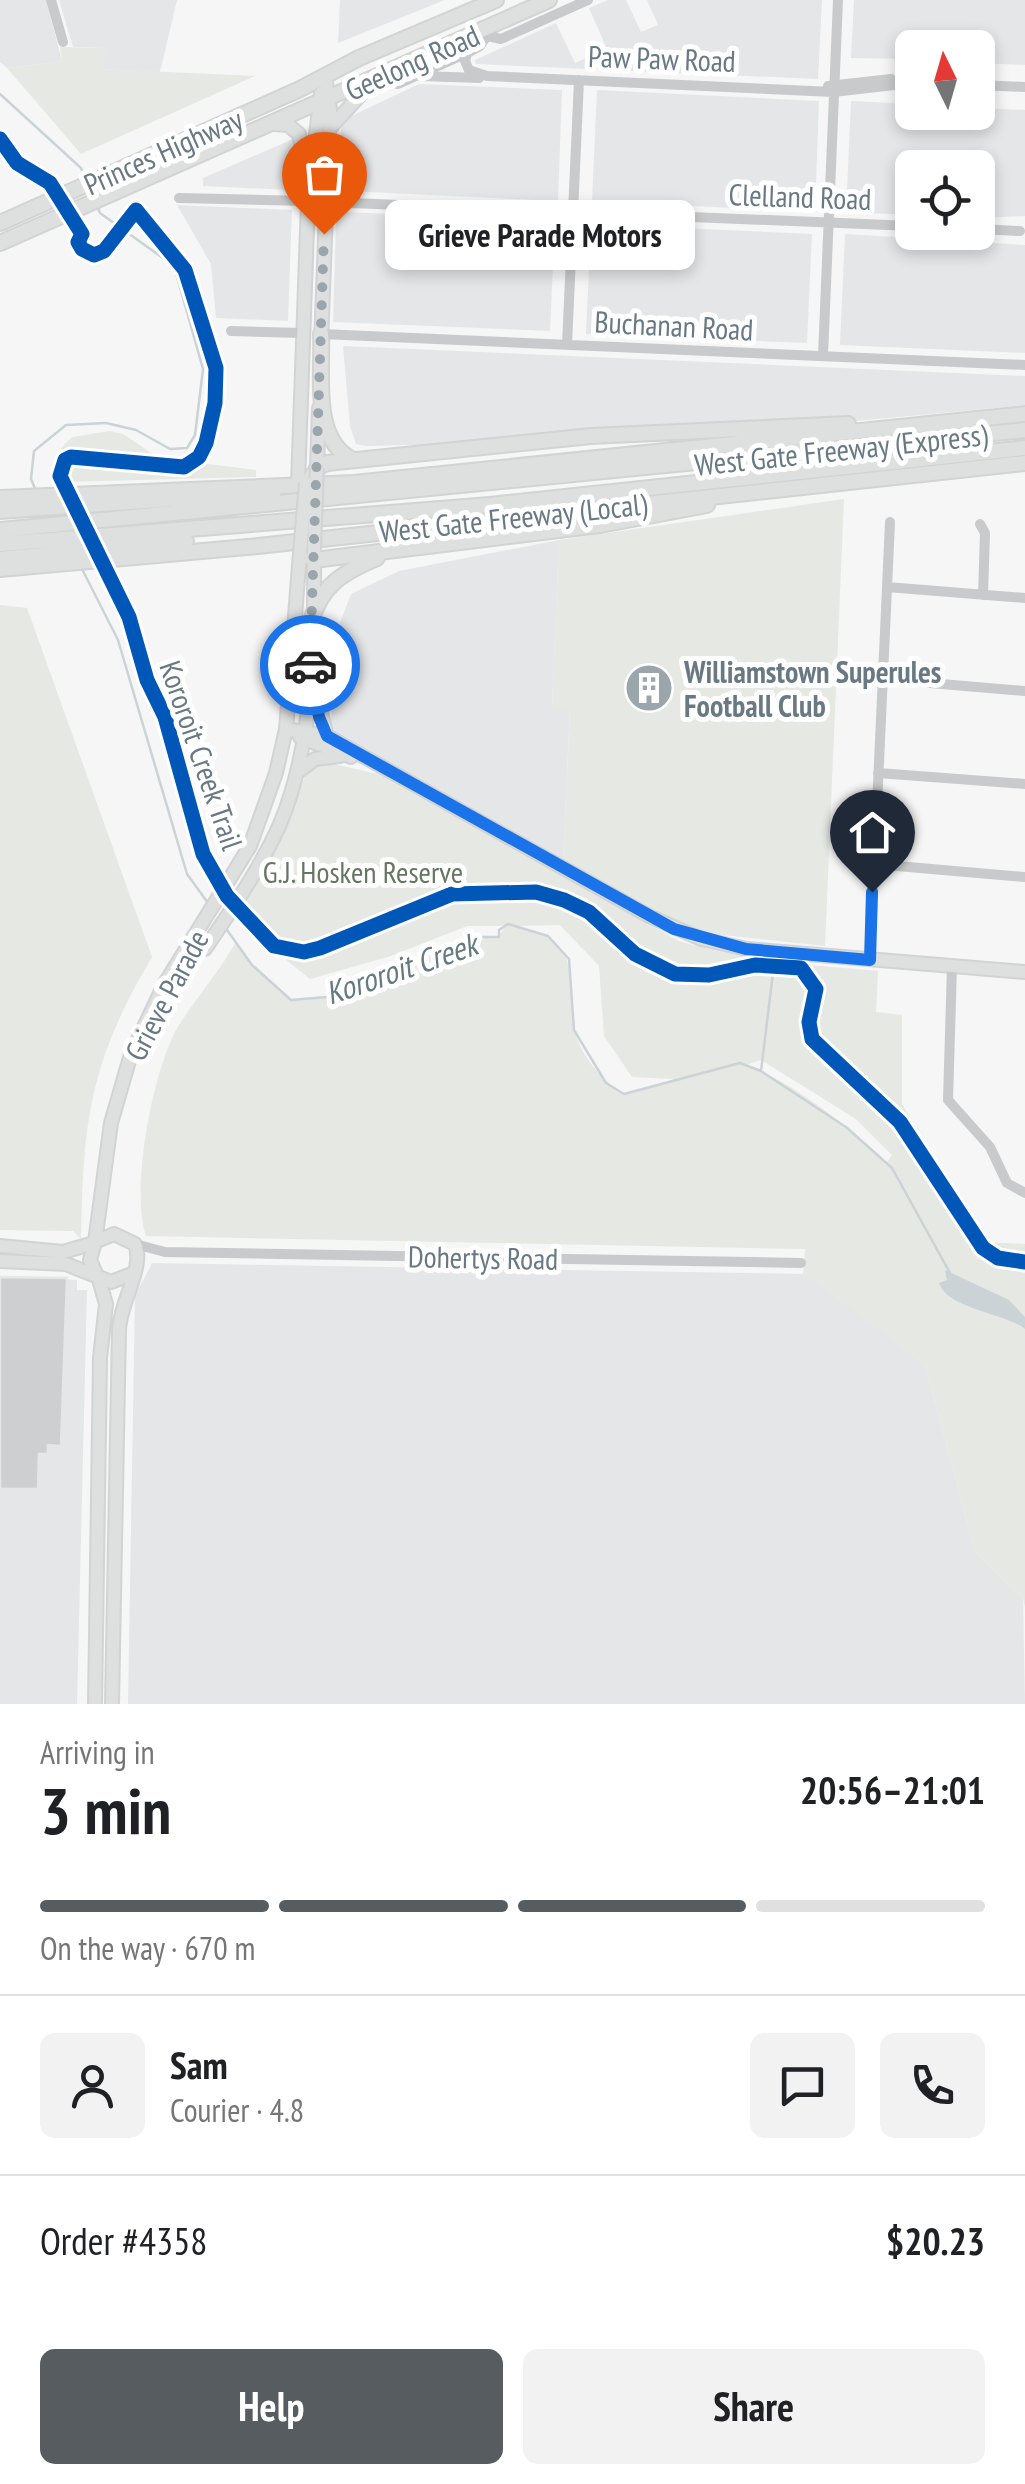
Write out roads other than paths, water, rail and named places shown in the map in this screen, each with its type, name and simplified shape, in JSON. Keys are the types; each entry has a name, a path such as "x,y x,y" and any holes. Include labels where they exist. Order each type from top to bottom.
{"highway":[{"name":"Geelong Road","path":"325,76 496,0"},
{"name":"Geelong Road","path":"324,101 480,35 549,0"},
{"name":"Princes Highway","path":"0,223 325,76"},
{"name":"Princes Highway","path":"0,243 324,101"},
{"path":"321,334 326,432 335,448 355,461"},
{"path":"317,468 590,436 1025,412"},
{"name":"West Gate Freeway (Local)","path":"1,504 354,483 1025,412"},
{"name":"West Gate Freeway (Express)","path":"6,529 1025,430"},
{"name":"West Gate Freeway (Express)","path":"0,544 33,555 1025,448"},
{"name":"West Gate Freeway (Local)","path":"0,568 33,555 761,492 1025,463"},
{"path":"314,554 600,525 761,492"},
{"path":"311,621 318,600 334,579 376,558 421,545"},
{"path":"0,558 33,555"}],"main road":[{"path":"324,101 325,76"},
{"path":"329,130 375,79"},
{"name":"Grieve Parade","path":"205,950 242,895 279,826 298,772 305,735 329,130 324,101"},
{"name":"Grieve Parade","path":"95,1242 111,1124 128,1066 153,1006 232,879 261,820 286,729 300,553 308,201 324,101"},
{"path":"274,124 290,126 302,139 308,201 326,202"},
{"path":"303,333 321,334"},
{"path":"302,483 317,468"},
{"path":"300,553 314,554"},
{"path":"310,667 320,723 327,736"},
{"path":"286,729 378,766"},
{"path":"305,735 327,736 674,929 746,949 1025,972"},
{"path":"298,772 316,759 348,756"},
{"path":"0,1246 63,1252 114,1234 133,1242 138,1254 119,1330 112,1704"},
{"path":"95,1242 90,1260 106,1309 100,1358 95,1704"},
{"path":"0,1260 58,1263 117,1282 136,1270"}],"street":[{"path":"51,0 64,42"},
{"path":"375,79 395,84 467,54 480,46 480,35 502,38 588,0"},
{"path":"823,356 838,0"},
{"path":"835,48 846,73 877,79"},
{"name":"Paw Paw Road","path":"467,54 465,61 471,72 505,76"},
{"name":"Paw Paw Road","path":"416,76 505,76 818,90 895,83"},
{"name":"Paw Paw Road","path":"834,88 877,79 895,81"},
{"path":"567,345 578,80"},
{"path":"995,86 1025,87"},
{"path":"179,198 308,201"},
{"name":"Clelland Road","path":"326,202 895,225"},
{"path":"995,230 1020,231"},
{"path":"231,330 303,333"},
{"name":"Buchanan Road","path":"321,334 1025,366"},
{"path":"870,960 890,522"},
{"path":"980,524 985,533 983,595"},
{"path":"886,587 1025,598"},
{"path":"882,679 1025,690"},
{"path":"878,773 1025,784"},
{"path":"874,864 1025,877"},
{"path":"952,966 948,1100 990,1147 1007,1183 1025,1193"},
{"name":"Dohertys Road","path":"133,1242 165,1252 802,1263"},
{"path":"136,1270 147,1257 165,1252"}],"waterway":[{"name":"Kororoit Creek","path":"0,94 81,168 86,180"},
{"name":"Kororoit Creek","path":"36,491 31,479 34,451 66,425 106,423 136,430 170,449 187,448 195,435 203,369 174,266 100,213 97,206"},
{"name":"Kororoit Creek","path":"81,567 118,640 187,874 208,903"},
{"name":"Kororoit Creek","path":"227,930 252,965 291,1000 338,996 394,966 472,937 499,937 499,930 508,924 548,936 569,959 574,1030 606,1083 624,1094 740,1063 761,1071 846,1127 892,1168 950,1273"},
{"path":"761,1071 773,973"}],"place":[{"name":"Grieve Parade Motors","path":"324,234"},
{"name":"Williamstown Superules Football Club","path":"649,688"}],"park label":[{"name":"G.J. Hosken Reserve","path":"363,871"}]}
